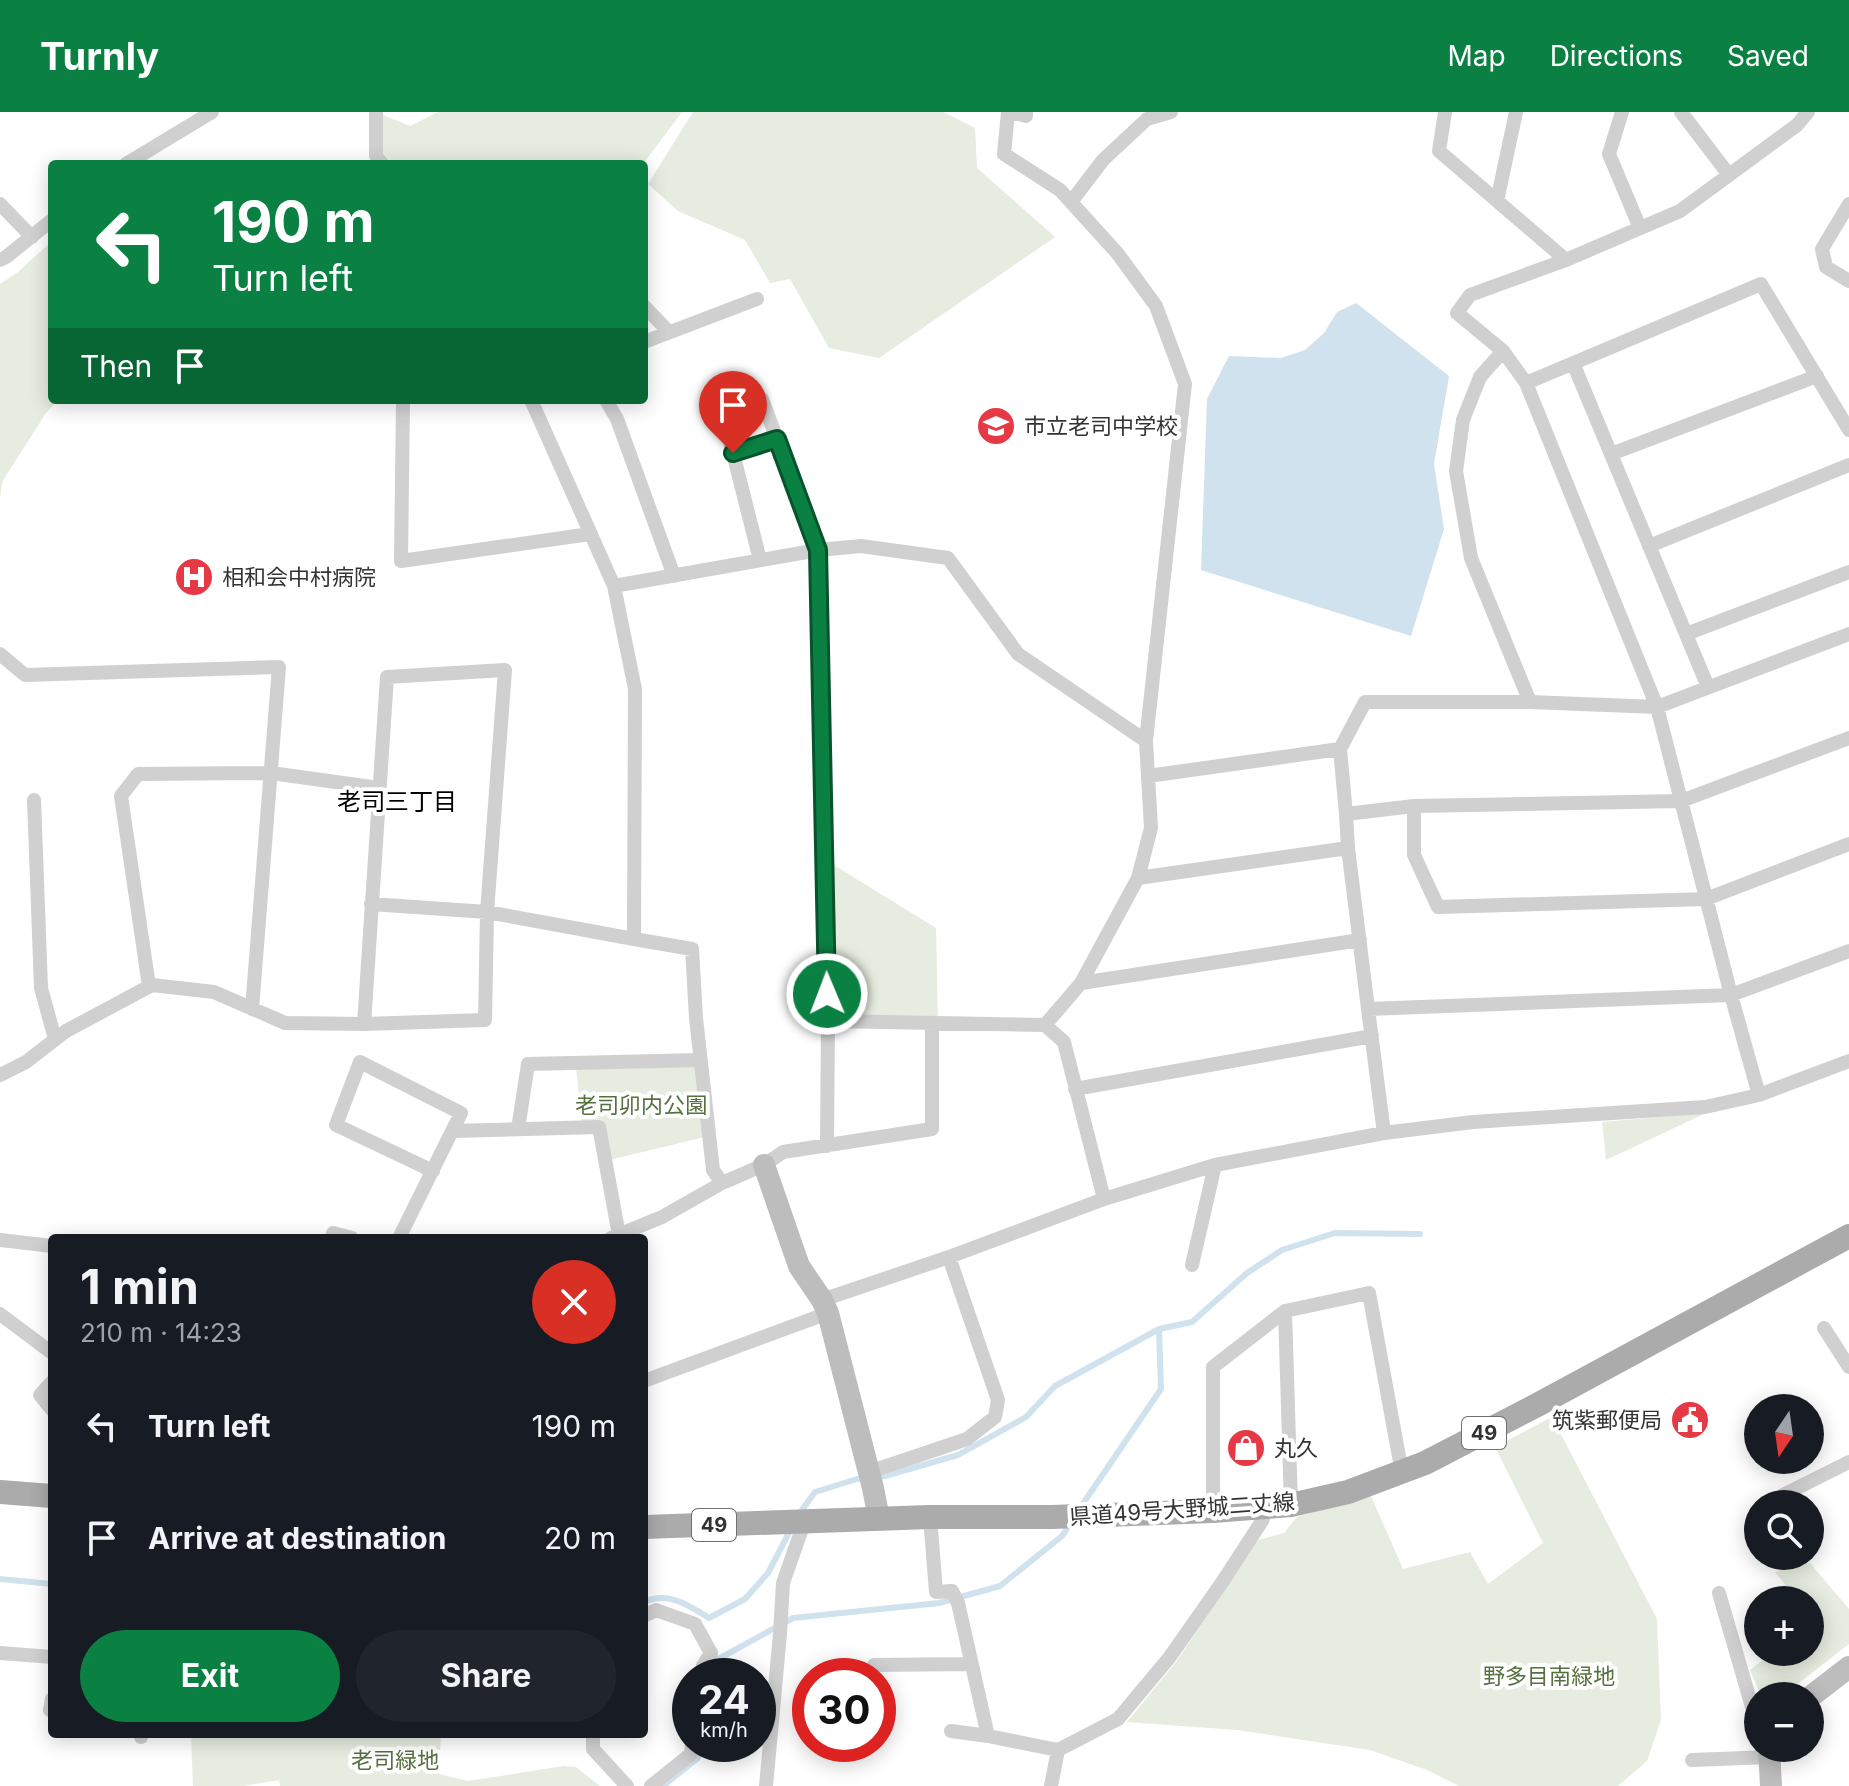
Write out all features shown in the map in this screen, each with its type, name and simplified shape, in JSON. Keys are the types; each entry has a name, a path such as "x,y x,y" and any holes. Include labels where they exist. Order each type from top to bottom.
{"main road":[{"name":"県道49号大野城二丈線","path":"648,1527 1213,1511 1279,1506 1348,1492 1425,1463 1849,1236"},
{"path":"0,1492 48,1496"}],"street":[{"path":"133,160 212,112"},
{"path":"376,112 376,156 380,160"},
{"path":"1026,112 1026,116 1009,112 1004,154 1060,190 1118,254 1156,306 1185,384 1146,741 1151,828 1138,878 1081,983 1045,1025"},
{"path":"1071,202 1103,160 1146,116 1171,112"},
{"path":"1445,112 1439,151 1566,260"},
{"path":"1497,201 1516,112"},
{"path":"1622,112 1609,154 1640,228"},
{"path":"1681,112 1729,175"},
{"path":"1759,1095 1657,707 1526,383 1503,351 1457,313 1470,295 1566,260 1680,211 1797,125 1808,112"},
{"path":"0,204 32,237"},
{"path":"1849,204 1822,249 1826,267 1849,281"},
{"path":"0,260 48,223"},
{"path":"1526,383 1761,284 1849,430"},
{"path":"648,340 757,299"},
{"path":"648,310 669,332"},
{"path":"1503,351 1480,377 1463,420 1456,471 1471,558 1530,702"},
{"path":"1573,363 1708,687"},
{"path":"1611,454 1817,376"},
{"path":"762,399 818,550 828,1021 827,1146"},
{"path":"403,404 401,561 590,534"},
{"path":"533,404 614,586 635,689 634,939"},
{"path":"608,404 617,419 674,576"},
{"path":"727,431 760,560"},
{"path":"733,453 777,439"},
{"path":"1649,546 1849,465"},
{"path":"614,586 818,550 861,546 948,558 1018,654 1146,741"},
{"path":"1686,634 1849,572"},
{"path":"1384,1133 1348,848 1340,749 1365,702 1530,702 1657,707 1849,634"},
{"path":"0,654 25,675 279,667 252,1009"},
{"path":"0,1075 26,1062 66,1031 152,985 214,992 285,1023 364,1024 485,1020 487,912 505,670 387,677 364,1024"},
{"path":"1346,814 1414,806 1681,801 1849,738"},
{"path":"1148,776 1340,749"},
{"path":"149,986 121,796 138,774 271,773 379,788"},
{"path":"34,800 41,988 55,1039"},
{"path":"1414,806 1414,855 1438,907 1706,899 1849,844"},
{"path":"1138,878 1348,848"},
{"path":"371,904 487,912 692,949 696,1018 713,1170 722,1183"},
{"path":"1081,983 1360,940"},
{"path":"1368,1009 1731,995 1849,951"},
{"path":"828,1021 1045,1025 1064,1042 1104,1199"},
{"path":"620,1234 662,1217 722,1183 764,1165 783,1152 932,1129 932,1023"},
{"path":"1075,1089 1372,1036"},
{"path":"518,1129 528,1064 701,1060"},
{"path":"648,1379 949,1257 1104,1199 1215,1165 1384,1133 1473,1122 1705,1107 1759,1095 1849,1061"},
{"path":"401,1234 433,1171 453,1131 461,1113 360,1062 336,1125 433,1171"},
{"path":"453,1131 599,1127 615,1234"},
{"path":"764,1165 799,1266 825,1306 879,1519"},
{"path":"1192,1265 1215,1165"},
{"path":"0,1240 48,1246"},
{"path":"871,1480 967,1439 995,1417 998,1400 949,1257"},
{"path":"1213,1511 1213,1367 1285,1311 1369,1293 1402,1473"},
{"path":"951,1731 1058,1750 1118,1719 1169,1658 1262,1521 1279,1506 1285,1311"},
{"path":"0,1314 48,1350"},
{"path":"1824,1328 1849,1367"},
{"path":"48,1386 40,1395 48,1405"},
{"path":"1793,1490 1849,1462"},
{"path":"930,1517 936,1592 955,1597 988,1736"},
{"path":"766,1786 783,1583 794,1523"},
{"path":"1719,1593 1745,1682"},
{"path":"648,1614 656,1610 695,1624 711,1653 708,1658"},
{"path":"0,1653 48,1657"},
{"path":"896,1665 970,1664"},
{"path":"1824,1686 1849,1667"},
{"path":"593,1738 593,1749 627,1786"},
{"path":"1051,1786 1058,1750"},
{"path":"1692,1760 1744,1755"},
{"path":"651,1786 681,1762"},
{"path":"1770,1762 1771,1786"}],"green space":[{"path":"438,112 682,112 646,160 390,160 383,153 383,115 410,126"},
{"path":"693,112 943,112 975,128 977,168 1055,237 879,358 829,348 790,279 770,283 745,240 678,211 648,184"},
{"path":"48,245 48,404 54,404 2,482 0,499 0,284"},
{"path":"824,859 936,928 938,1023 828,1021"},
{"name":"老司卯内公園","path":"575,1060 701,1060 709,1136 605,1161 599,1128 583,1128"},
{"path":"1706,1113 1606,1160 1602,1122"},
{"name":"野多目南緑地","path":"1552,1417 1657,1619 1661,1720 1647,1761 1618,1786 1459,1786 1427,1770 1370,1750 1237,1730 1127,1722 1176,1662 1258,1540 1284,1533 1297,1517 1371,1496 1403,1569 1470,1552 1488,1584 1543,1543 1495,1447"},
{"path":"1816,1570 1849,1609 1849,1644 1824,1663 1824,1586 1786,1586 1775,1572"},
{"path":"1755,1666 1821,1666 1800,1682 1755,1682 1750,1670"},
{"name":"老司緑地","path":"191,1738 441,1738 439,1774 468,1781 564,1766 576,1767 600,1786 280,1786 279,1780 243,1786 193,1786"}],"water":[{"path":"1356,303 1449,376 1434,464 1444,529 1411,636 1201,570 1207,399 1229,356 1281,358 1305,350 1324,333 1337,312"}],"waterway":[{"path":"799,1514 815,1492 958,1455 1026,1417 1055,1386 1159,1329 1192,1322 1247,1273 1282,1250 1335,1233 1420,1234"},
{"path":"1078,1511 1161,1389 1159,1329"},
{"path":"720,1658 793,1618 939,1603 1000,1586 1062,1536 1070,1524"},
{"path":"648,1601 670,1599 686,1604 709,1618 745,1599 768,1573 792,1527"},
{"path":"0,1579 48,1584"},
{"path":"663,1786 693,1762"}],"place":[{"name":"市立老司中学校","path":"996,426"},
{"name":"相和会中村病院","path":"194,577"},
{"name":"筑紫郵便局","path":"1690,1420"},
{"name":"丸久","path":"1246,1448"}],"district":[{"name":"老司三丁目","path":"397,801"}],"route":[{"path":"733,453 777,439 818,550 827,994"}]}
